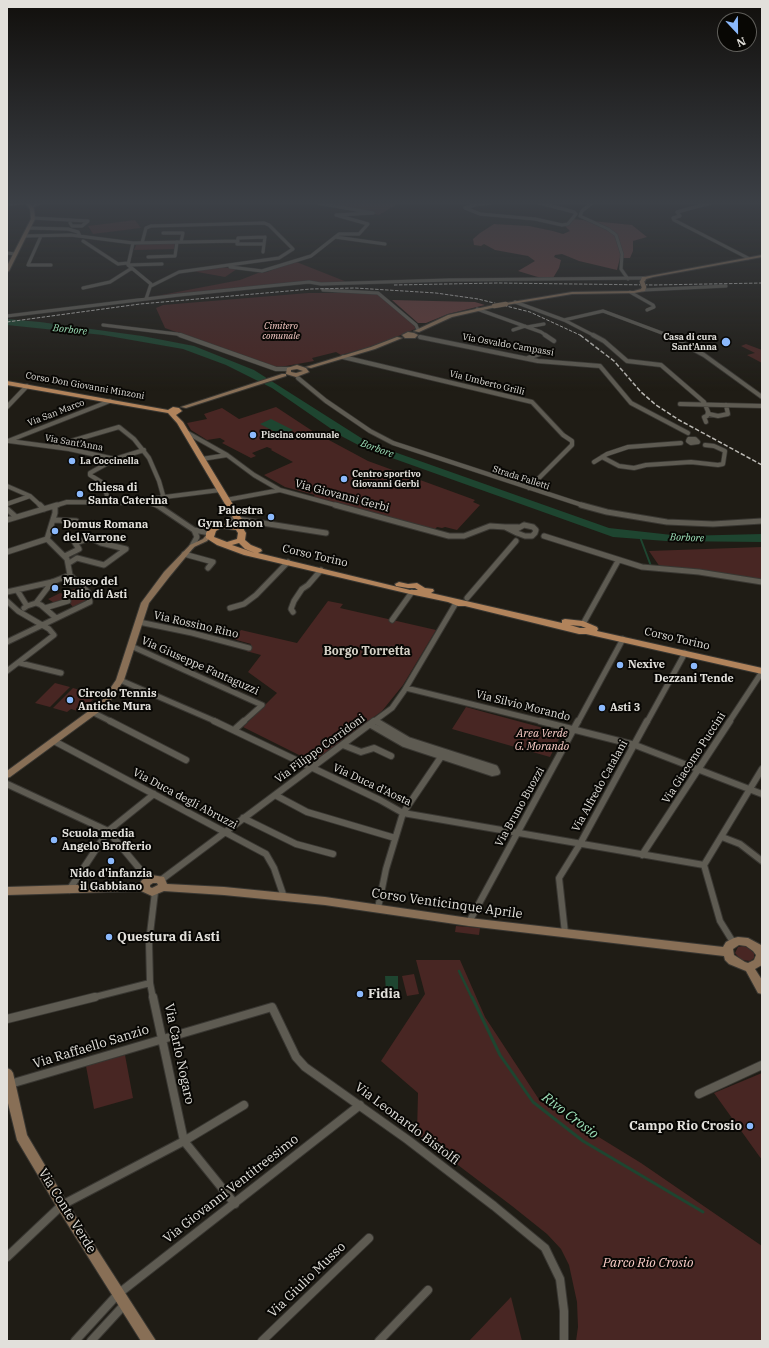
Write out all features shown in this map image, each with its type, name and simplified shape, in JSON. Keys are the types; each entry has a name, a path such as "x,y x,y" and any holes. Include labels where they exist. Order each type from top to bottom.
{"main road":[{"name":"Corso Don Giovanni Minzoni","path":"7,383 160,409 176,410 185,432 226,500 231,519 240,530 242,537 241,540"},
{"path":"240,530 233,527 231,519 211,532 213,540 219,543 232,544 241,540"},
{"name":"Corso Torino","path":"241,540 248,547 260,552 451,600 456,603 466,600"},
{"name":"Corso Torino","path":"219,543 247,553 408,589 414,585 423,590 466,600 579,631 586,627 762,668"},
{"name":"Corso Torino","path":"586,627 623,639 762,672"}],"street":[{"path":"7,271 8,265"},
{"path":"28,265 51,265"},
{"path":"129,265 148,280 151,286"},
{"path":"146,299 151,286 179,272 232,265"},
{"path":"224,266 265,271 284,265"},
{"path":"621,265 621,269 628,279"},
{"path":"7,316 146,299 302,283 322,286 441,280 644,279 714,265"},
{"path":"83,288 110,282 132,268"},
{"path":"643,288 644,279"},
{"path":"322,286 323,291 378,293 416,325 413,335"},
{"path":"176,410 251,385 295,373 399,338 413,335 450,316 477,309 585,292 630,292 643,288 726,286"},
{"path":"630,292 653,305 654,307 646,310"},
{"path":"515,302 564,320 596,336 627,361 661,365 705,404 708,412 718,416 728,414 726,405"},
{"path":"477,309 526,326 546,335 554,341"},
{"path":"564,320 603,311 672,337 688,345 706,357 762,398"},
{"path":"513,330 526,326 544,324"},
{"path":"103,325 177,334 276,369 295,373"},
{"name":"Via Osvaldo Campassi","path":"413,335 546,362 600,366 631,403 688,433 693,441"},
{"path":"528,358 545,352"},
{"name":"Via Umberto Grilli","path":"343,357 532,402 563,435 572,441 572,445 529,488"},
{"name":"Strada Falletti","path":"295,373 326,401 370,431 393,443 529,488 607,512 638,518 713,524 762,521"},
{"path":"7,407 27,386"},
{"name":"Via San Marco","path":"7,440 110,401"},
{"path":"680,404 762,406"},
{"path":"706,422 704,417 707,416 708,412"},
{"path":"54,446 113,428 119,428 134,439 144,450 159,481 163,497"},
{"name":"Via Giovanni Gerbi","path":"185,432 227,455 254,475 280,490 449,536 464,536 490,526 530,526 536,530"},
{"name":"Via Sant'Anna","path":"7,440 54,446 115,459"},
{"path":"594,462 602,457 628,447 693,441 714,446 725,451 723,464 718,466 691,462 646,465 634,468 618,466 602,457"},
{"path":"115,459 144,450"},
{"path":"202,459 227,455"},
{"name":"Via Sant'Anna","path":"106,502 108,499 103,483 90,475 90,472 115,459"},
{"path":"7,486 30,496 44,509"},
{"path":"134,502 220,490"},
{"path":"226,500 280,490"},
{"path":"7,504 30,496"},
{"path":"157,505 163,497"},
{"path":"7,520 67,502 134,502 157,505 194,530 211,532"},
{"path":"47,539 55,513 55,506"},
{"path":"7,509 16,517"},
{"path":"231,519 326,533"},
{"path":"53,520 76,521"},
{"path":"466,600 516,541 518,534 515,530 519,526"},
{"name":"Via Giovanni Gerbi","path":"505,527 518,534"},
{"path":"7,776 94,713 111,696 120,680 145,603 167,574 192,546 197,537 194,530"},
{"path":"516,541 536,533 536,530 544,536"},
{"path":"192,546 205,540 211,532"},
{"path":"518,534 544,536 618,560 651,568 699,572 762,582"},
{"path":"47,539 52,546 67,555 104,565 126,549 100,543 91,538 75,543 79,549 67,555"},
{"path":"7,552 47,539"},
{"path":"192,546 219,543"},
{"path":"184,554 213,562 208,568"},
{"path":"7,642 90,602 88,592 70,575 67,555"},
{"path":"69,563 77,558"},
{"path":"586,627 618,560"},
{"path":"230,608 244,604 256,595 288,562"},
{"path":"293,612 291,609 294,601 321,570"},
{"path":"7,592 52,582 70,575"},
{"path":"18,611 36,603 52,582"},
{"path":"392,620 408,589"},
{"path":"17,590 27,606"},
{"path":"7,601 18,611 49,629 54,635 20,663 7,671"},
{"path":"45,608 68,601"},
{"path":"36,603 45,608 56,618"},
{"name":"Via Filippo Corridoni","path":"159,886 225,831 392,708 406,688 456,603"},
{"name":"Via Rossino Rino","path":"139,622 192,633 249,648"},
{"name":"Via Bruno Buozzi","path":"469,922 623,639"},
{"name":"Via Giuseppe Fantaguzzi","path":"131,646 262,705 234,730"},
{"name":"Via Alfredo Catalani","path":"565,934 559,878 580,844 685,653"},
{"path":"20,663 61,673"},
{"name":"Via Giacomo Puccini","path":"642,855 762,672"},
{"name":"Via Duca d'Aosta","path":"120,680 234,730 380,800 403,814 704,866"},
{"name":"Via Silvio Morando","path":"406,688 575,728 635,745 762,794"},
{"path":"94,713 186,760"},
{"path":"373,723 404,744 443,754 496,768 497,772 492,773 443,754"},
{"name":"Via Duca degli Abruzzi","path":"54,741 266,854 274,868 284,897"},
{"path":"343,745 361,752 374,748 391,756"},
{"path":"378,908 395,838 403,814 443,754"},
{"path":"733,942 720,921 704,866 762,769"},
{"path":"7,784 108,832 147,884"},
{"path":"69,890 108,832 154,794"},
{"path":"275,795 307,812 327,820 395,838"},
{"path":"244,818 296,844 333,854"},
{"path":"722,837 740,844 762,861"},
{"name":"Corso Venticinque Aprile","path":"10,892 69,890 147,884 149,892 159,886 284,897 378,908 469,922 565,934 728,952"},
{"name":"Via Carlo Nogaro","path":"159,886 149,942 150,983 184,1141 235,1204"},
{"path":"743,941 753,944 761,955 758,963 749,967 733,961 728,952 730,945 733,942 743,941"},
{"path":"749,967 762,990"},
{"path":"7,1019 150,983"},
{"name":"Via Raffaello Sanzio","path":"8,1078 272,1007"},
{"name":"Via Leonardo Bistolfi","path":"272,1007 296,1057 305,1067 360,1105 488,1201 545,1248 560,1279 564,1311 564,1341"},
{"path":"699,1094 762,1065"},
{"name":"Via Conte Verde","path":"8,1078 21,1136 62,1205 148,1341"},
{"path":"7,1257 62,1205 184,1141 244,1105"},
{"name":"Via Giovanni Ventitreesimo","path":"122,1299 235,1204 360,1105"},
{"name":"Via Giulio Musso","path":"262,1341 369,1238"},
{"path":"380,1341 428,1290"},
{"path":"75,1341 122,1299"},
{"path":"91,1341 122,1299"}],"green space":[{"path":"284,265 304,265 347,282 319,282 151,297 240,280 258,273 267,272"},
{"path":"222,267 237,269 225,277 192,271"},
{"name":"Cimitero comunale","path":"308,293 376,293 415,325 415,329 377,345 341,355 336,352 312,358 314,361 275,368 272,365 269,366 165,328 156,308 163,305"},
{"path":"746,344 762,350 762,363 747,355 755,353 741,346"},
{"name":"Centro sportivo Giovanni Gerbi","path":"276,407 314,432 368,461 475,500 473,502 480,505 457,530 437,527 434,530 313,497 315,495 285,487 264,475 293,462 271,450 272,449 267,447 252,453 256,456 251,458 222,443 225,441 220,438 207,440 191,430 187,423 207,419 204,414 222,408 239,419"},
{"path":"762,547 762,580 660,567 649,551"},
{"path":"81,586 88,596 84,602 73,607 68,601 56,604 48,599 60,593 63,594"},
{"path":"328,601 343,604 340,608 436,630 403,685 382,711 313,762 243,727 277,693 248,672 261,655 246,651 251,644 233,639 241,630 297,643"},
{"path":"55,683 70,687 50,707 35,703"},
{"name":"Circolo Tennis Antiche Mura","path":"73,688 97,695 81,712 71,709 67,712 53,708"},
{"name":"Area Verde G. Morando","path":"466,707 562,733 550,757 452,729"},
{"path":"456,926 480,928 479,935 455,932"},
{"path":"744,946 754,953 754,958 750,961 741,960 735,953 738,947"},
{"name":"Parco Rio Crosio","path":"416,960 460,960 485,1017 540,1101 641,1163 762,1246 762,1341 576,1341 578,1327 577,1302 569,1265 561,1249 547,1234 512,1206 417,1134 418,1093 381,1061 425,994"},
{"path":"414,974 419,994 407,996 402,976"},
{"path":"125,1055 133,1098 94,1109 86,1066"},
{"name":"Campo Rio Crosio","path":"762,1073 762,1160 714,1093"},
{"path":"511,1297 522,1341 469,1341"}],"shaded area":[{"path":"528,265 560,265 553,278 541,278 518,271"},
{"path":"595,265 618,265 617,270"},
{"path":"392,300 475,302 485,305 448,314 426,323 418,323"}],"water":[{"name":"Borbore","path":"7,319 142,336 194,346 254,370 369,443 609,528 681,536 762,534 762,542 666,541 613,537 364,448 343,437 272,388 226,365 183,349 103,335 7,325"},
{"path":"271,419 293,430 281,435 260,424"},
{"path":"385,976 398,976 398,991 386,992"}],"waterway":[{"name":"Rivo Crosio","path":"640,537 651,566"},
{"name":"Rivo Crosio","path":"459,971 472,998"},
{"name":"Rivo Crosio","path":"472,997 500,1055 533,1102 583,1141 703,1212"}],"railway":[{"path":"394,285 498,283 654,285 762,283"},
{"path":"7,322 140,304 311,289 355,288 436,293 478,299 530,312 580,335"},
{"path":"580,335 614,361 641,392 656,405 679,420 762,465"}],"place":[{"name":"Casa di cura Sant'Anna","path":"726,342"},
{"name":"Piscina comunale","path":"253,435"},
{"name":"La Coccinella","path":"72,461"},
{"name":"Centro sportivo Giovanni Gerbi","path":"344,479"},
{"name":"Chiesa di Santa Caterina","path":"80,494"},
{"name":"Palestra Gym Lemon","path":"271,517"},
{"name":"Domus Romana del Varrone","path":"55,531"},
{"name":"Museo del Palio di Asti","path":"55,588"},
{"name":"Nexive","path":"620,665"},
{"name":"Dezzani Tende","path":"694,666"},
{"name":"Circolo Tennis Antiche Mura","path":"70,700"},
{"name":"Asti 3","path":"602,708"},
{"name":"Scuola media Angelo Brofferio","path":"54,840"},
{"name":"Nido d'infanzia il Gabbiano","path":"111,861"},
{"name":"Questura di Asti","path":"109,937"},
{"name":"Fidia","path":"360,994"},
{"name":"Campo Rio Crosio","path":"750,1126"}],"district":[{"name":"Borgo Torretta","path":"367,652"}]}
